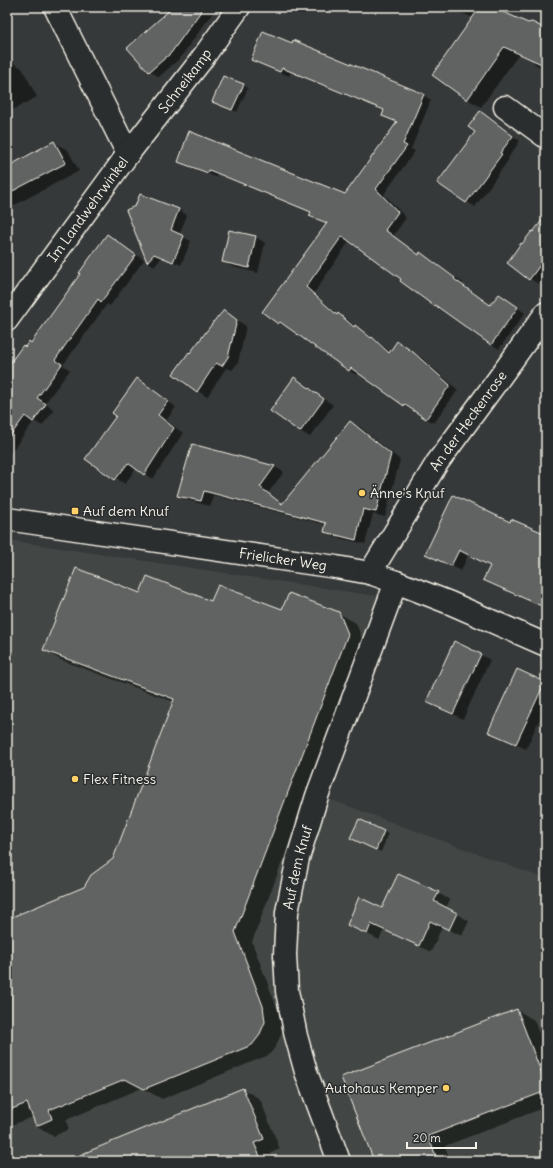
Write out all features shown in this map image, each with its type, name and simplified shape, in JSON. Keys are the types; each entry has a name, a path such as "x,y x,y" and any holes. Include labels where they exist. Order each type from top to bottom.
{"street":[{"name":"Im Landwehrwinkel","path":"7,320 128,154 55,7"},
{"name":"Schneikamp","path":"128,154 199,63 239,7"},
{"path":"505,107 546,137"},
{"name":"An der Heckenrose","path":"370,573 437,463 546,313"},
{"name":"Frielicker Weg","path":"7,519 370,573 450,603 546,645"},
{"name":"Auf dem Knuf","path":"339,1161 306,1072 296,1036 287,991 285,955 287,912 298,858 317,796 396,582"}],"shaded area":[{"path":"7,540 383,597 307,791 546,879 546,1161 7,1161"}],"building":[{"path":"173,7 204,7 171,53 149,72 127,48"},
{"path":"480,7 492,7 528,23 532,22 546,29 546,66 504,47 467,100 432,75"},
{"path":"263,31 292,43 293,40 424,94 403,144 407,146 376,189 398,212 385,230 419,255 420,252 490,305 499,294 518,307 491,345 435,305 434,306 400,281 401,279 342,236 306,287 337,315 338,313 354,327 355,325 371,338 372,337 389,353 397,341 413,352 450,385 426,419 404,404 404,406 351,368 349,371 280,322 278,324 262,312 327,223 309,216 311,212 209,170 208,173 178,162 189,131 345,194 397,122 382,116 384,110 282,68 280,72 251,60"},
{"path":"223,76 244,84 232,110 212,102"},
{"path":"480,111 513,136 500,153 502,154 466,203 437,183 475,132 468,127"},
{"path":"54,141 66,163 7,194 7,167"},
{"path":"140,194 179,209 171,230 184,236 173,262 154,254 147,262 126,210 135,206"},
{"path":"546,215 546,257 529,280 507,263 521,243 522,244 532,231 533,232"},
{"path":"229,230 256,236 249,268 222,262"},
{"path":"107,234 136,255 101,302 98,299 55,360 62,364 37,398 46,404 33,422 25,416 7,440 7,367 23,345 25,347 29,341 31,343"},
{"path":"224,310 237,320 228,357 222,366 216,363 197,392 173,374"},
{"path":"294,377 324,399 300,432 270,411"},
{"path":"137,378 168,401 158,415 174,428 144,475 128,463 115,480 85,459 116,416 112,413"},
{"path":"350,421 391,454 376,512 363,509 356,540 324,532 326,523 204,491 201,501 177,496 192,444 275,466 260,487 282,504"},
{"path":"453,495 510,522 511,519 546,534 546,608 483,580 490,566 459,550 451,566 425,554"},
{"path":"76,568 140,593 147,576 211,601 218,585 282,609 289,593 339,612 348,634 235,932 263,1006 265,1022 259,1036 252,1045 144,1089 125,1079 49,1110 52,1119 36,1126 27,1103 7,1111 7,919 84,887 91,875 113,859 174,699 43,650"},
{"path":"454,641 481,654 453,714 426,702"},
{"path":"517,669 545,682 516,744 488,732"},
{"path":"359,819 384,831 376,850 350,838"},
{"path":"398,874 439,892 434,901 457,913 449,930 430,921 419,946 371,924 367,934 347,925 359,897 382,908"},
{"name":"Autohaus Kemper","path":"517,1009 546,1085 546,1091 428,1136 438,1161 374,1161 341,1077"},
{"path":"243,1088 264,1139 254,1143 262,1161 65,1161"}],"place":[{"name":"Änne's Knuf","path":"362,493"},
{"name":"Auf dem Knuf","path":"75,511"},
{"name":"Flex Fitness","path":"75,779"},
{"name":"Autohaus Kemper","path":"446,1088"}]}
